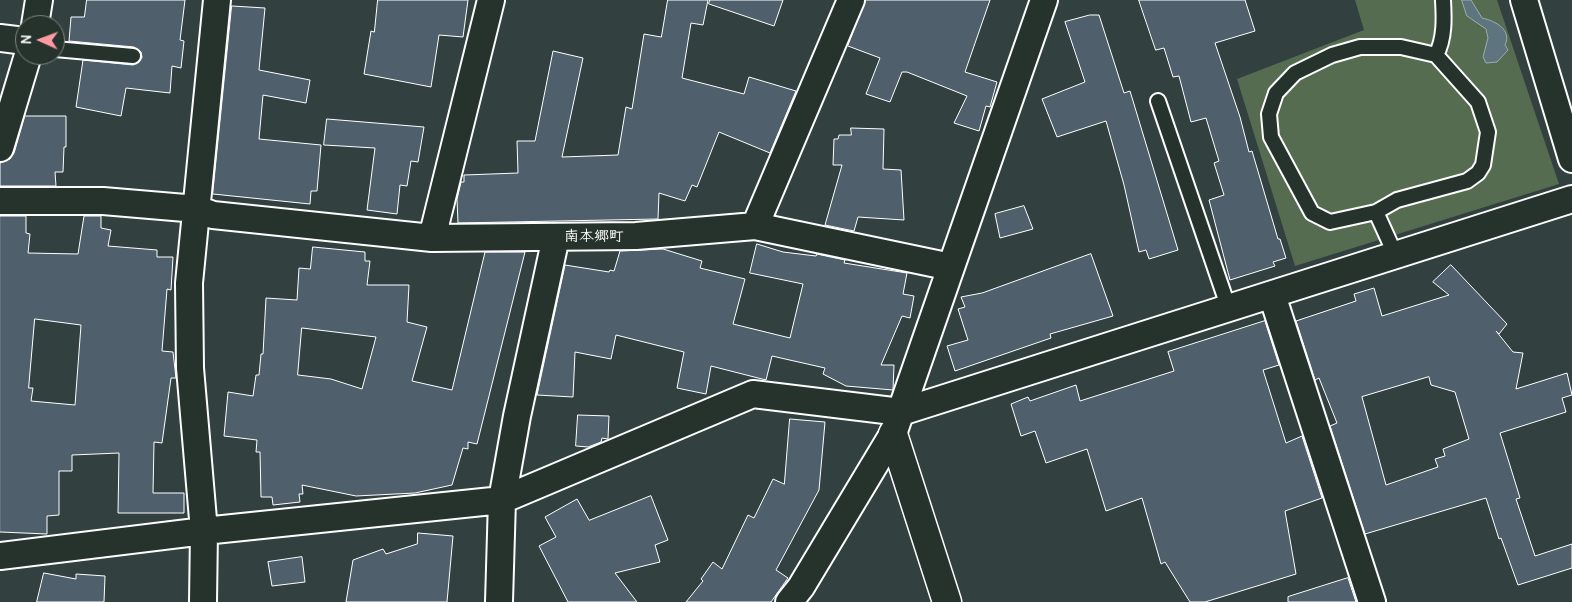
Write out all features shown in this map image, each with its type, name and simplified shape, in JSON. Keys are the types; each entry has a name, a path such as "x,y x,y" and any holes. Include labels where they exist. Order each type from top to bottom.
{"street":[{"path":"37,15 39,0"},
{"path":"203,602 204,531 190,368 189,282 217,0"},
{"path":"432,238 491,0"},
{"path":"755,226 850,0"},
{"path":"789,602 801,587 897,423 1044,0"},
{"path":"1524,0 1572,159"},
{"path":"0,38 15,40"},
{"path":"0,148 25,65"},
{"path":"0,556 204,531 502,500 753,394 897,423 1228,309 1572,199"},
{"path":"0,201 103,201 197,209 213,215 432,238 636,236 755,226 952,267"},
{"path":"499,602 502,500 517,416 556,237"},
{"path":"1272,295 1372,602"},
{"path":"897,423 947,602"}],"lane":[{"path":"1436,55 1441,40 1443,0"},
{"path":"1401,46 1436,55 1478,102 1488,132 1483,165 1478,174 1467,181 1397,200 1376,212 1330,222 1312,214 1271,137 1269,114 1276,93 1295,73 1332,55 1360,47 1401,46"},
{"path":"65,50 133,56"},
{"path":"1158,101 1228,309"},
{"path":"1376,212 1396,256"}],"green space":[{"path":"1355,0 1497,0 1559,184 1295,266 1237,79 1364,30"}],"water":[{"path":"1462,0 1471,0 1482,18 1492,21 1504,31 1507,40 1505,45 1508,50 1497,62 1486,63 1483,57 1488,38 1486,29 1467,16"}],"building":[{"path":"87,0 185,0 180,40 184,41 181,68 172,66 170,93 126,88 121,116 76,107 83,60 133,65 140,61 142,57 141,52 134,47 69,41 71,17 84,17"},
{"path":"378,0 468,0 463,37 439,35 431,87 364,74 371,31 374,32"},
{"path":"668,0 708,0 703,25 691,23 682,78 744,94 749,77 796,91 770,153 719,132 697,187 692,185 685,201 659,193 658,219 458,223 457,199 461,182 464,182 464,175 518,173 517,141 535,141 553,51 583,58 562,157 618,155 626,107 632,109 644,34 661,37"},
{"path":"710,0 783,0 774,26 709,4"},
{"path":"866,0 990,0 965,72 997,82 990,107 986,106 979,131 954,123 967,96 907,72 902,72 890,102 866,94 880,58 848,46"},
{"path":"1139,0 1245,0 1255,31 1215,43 1240,117 1249,152 1252,151 1278,239 1280,239 1286,258 1273,262 1275,266 1230,280 1209,200 1224,195 1214,163 1219,161 1206,118 1191,122 1179,76 1173,77 1164,48 1156,50"},
{"path":"232,6 265,8 259,70 310,80 306,103 263,95 259,139 321,145 317,191 311,191 310,204 213,194"},
{"path":"1090,15 1099,15 1124,93 1130,91 1178,250 1149,259 1146,250 1139,252 1124,185 1106,121 1057,137 1042,99 1085,82 1065,22"},
{"path":"25,116 66,116 66,147 64,147 63,172 55,172 56,186 0,186 0,163 10,159 14,153"},
{"path":"327,119 424,127 418,162 411,161 407,186 400,185 397,214 367,210 375,148 324,145"},
{"path":"851,128 884,129 883,169 901,170 904,220 858,217 854,231 825,225 842,165 833,165 834,139 838,139 839,135 851,135"},
{"path":"1024,206 1033,229 1000,238 995,214"},
{"path":"0,216 26,216 26,233 30,234 28,253 78,254 84,216 101,216 101,228 111,230 108,246 157,250 157,257 173,257 171,290 167,289 162,351 173,352 176,378 171,378 162,443 154,442 153,493 184,493 184,513 118,513 119,453 72,455 72,471 59,471 59,515 47,516 47,534 0,532","holes":["35,319 81,325 75,405 31,401 33,388 29,388"]},
{"path":"757,244 783,252 816,256 817,254 845,260 844,263 907,273 903,294 914,296 910,318 902,316 881,365 894,365 893,390 846,386 823,374 825,368 772,356 766,380 711,366 706,394 677,388 684,352 616,335 611,359 575,352 573,397 537,395 565,265 609,272 610,270 614,271 620,251 663,249 702,261 700,268 745,279 733,324 790,338 803,284 750,273"},
{"path":"313,247 365,252 365,261 370,261 367,285 409,285 407,322 427,327 412,381 452,390 485,252 525,252 477,444 468,442 468,449 463,448 452,485 415,493 356,496 302,485 303,494 299,494 300,502 273,505 272,497 261,497 260,452 256,452 257,440 224,436 228,392 253,396 256,375 259,375 261,354 263,354 266,298 297,300 299,268 310,269","holes":["302,328 376,337 362,389 331,379 298,375"]},
{"path":"1091,254 1113,316 1050,334 1051,338 955,371 947,346 968,340 958,309 965,307 961,297 982,293"},
{"path":"1451,265 1507,324 1499,334 1496,331 1513,352 1523,353 1516,389 1567,373 1572,395 1562,398 1566,412 1500,433 1520,498 1516,499 1535,556 1572,544 1572,568 1518,585 1501,538 1499,539 1486,498 1365,534 1330,426 1337,423 1319,378 1315,380 1296,321 1356,301 1354,294 1374,288 1382,316 1449,295 1433,282","holes":["1429,377 1431,385 1455,392 1469,439 1443,449 1445,456 1435,459 1438,467 1386,485 1362,397"]},
{"path":"1265,321 1279,365 1263,370 1286,443 1302,436 1322,498 1285,511 1296,574 1205,602 1190,602 1165,562 1161,564 1142,498 1106,511 1087,449 1046,463 1035,431 1021,436 1011,404 1028,397 1030,401 1076,385 1080,401 1174,371 1168,352"},
{"path":"578,415 609,416 608,439 602,438 601,442 588,447 576,446"},
{"path":"790,419 825,422 819,490 776,570 788,578 771,602 686,602 703,581 701,579 713,562 722,569 748,515 754,518 773,479 784,484"},
{"path":"651,496 668,540 655,545 660,562 615,573 637,602 568,602 539,546 556,537 545,517 577,499 589,520"},
{"path":"418,533 453,536 447,602 346,602 353,560 383,549 386,554 417,544"},
{"path":"302,557 305,582 272,586 268,562"},
{"path":"44,573 76,579 76,574 105,576 104,602 37,602"},
{"path":"1348,578 1356,602 1288,602 1288,597"}],"district":[{"name":"南本郷町","path":"594,237"}]}
